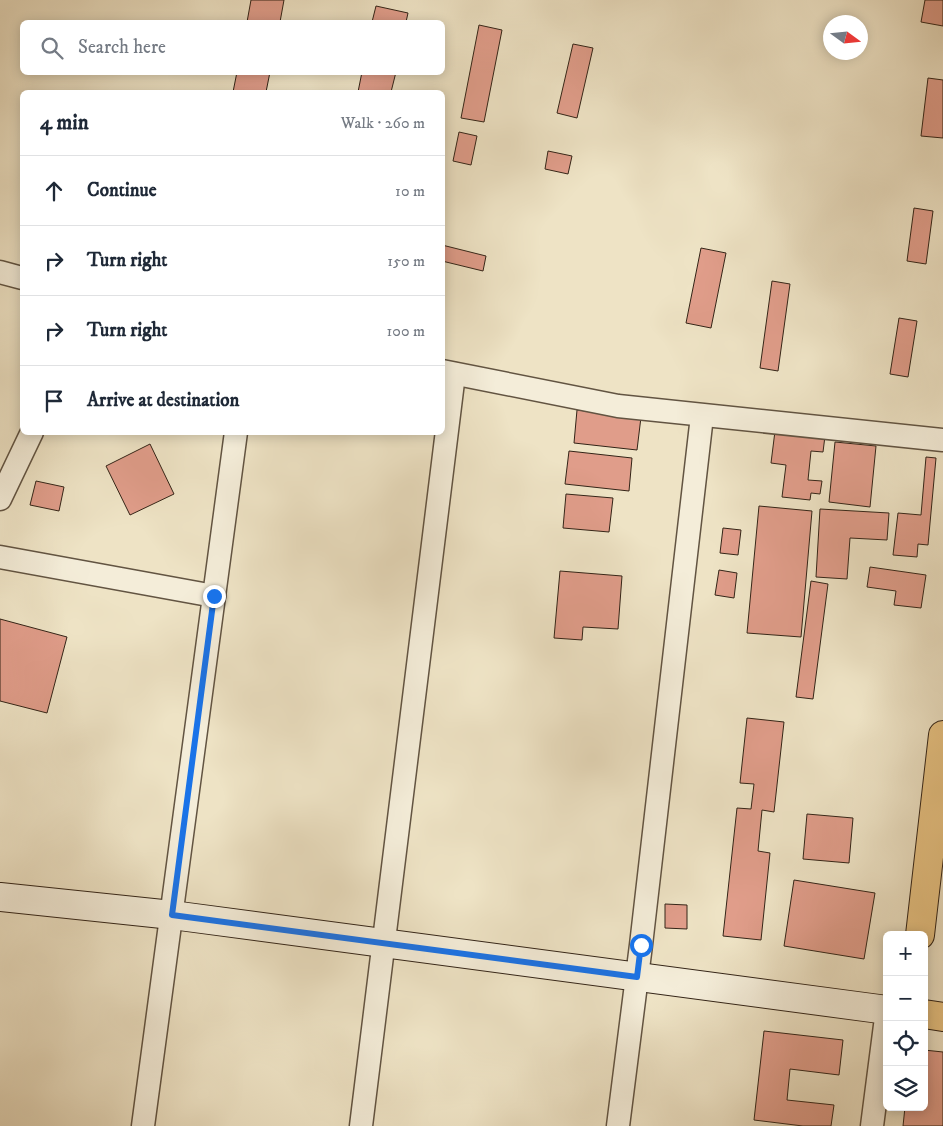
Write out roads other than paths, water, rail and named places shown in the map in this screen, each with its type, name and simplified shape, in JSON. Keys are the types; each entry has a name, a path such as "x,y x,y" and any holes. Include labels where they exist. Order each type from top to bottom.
{"main road":[{"path":"921,931 941,776 943,735"},
{"path":"0,898 172,915 883,1009"},
{"path":"928,1015 943,1017"}],"street":[{"path":"0,272 20,277"},
{"path":"445,398 448,372 618,406 943,440"},
{"path":"618,1126 702,416"},
{"path":"0,499 31,435"},
{"path":"143,1126 236,435"},
{"path":"361,1126 441,435"},
{"path":"0,556 214,596"},
{"path":"872,1126 886,1021"}]}
